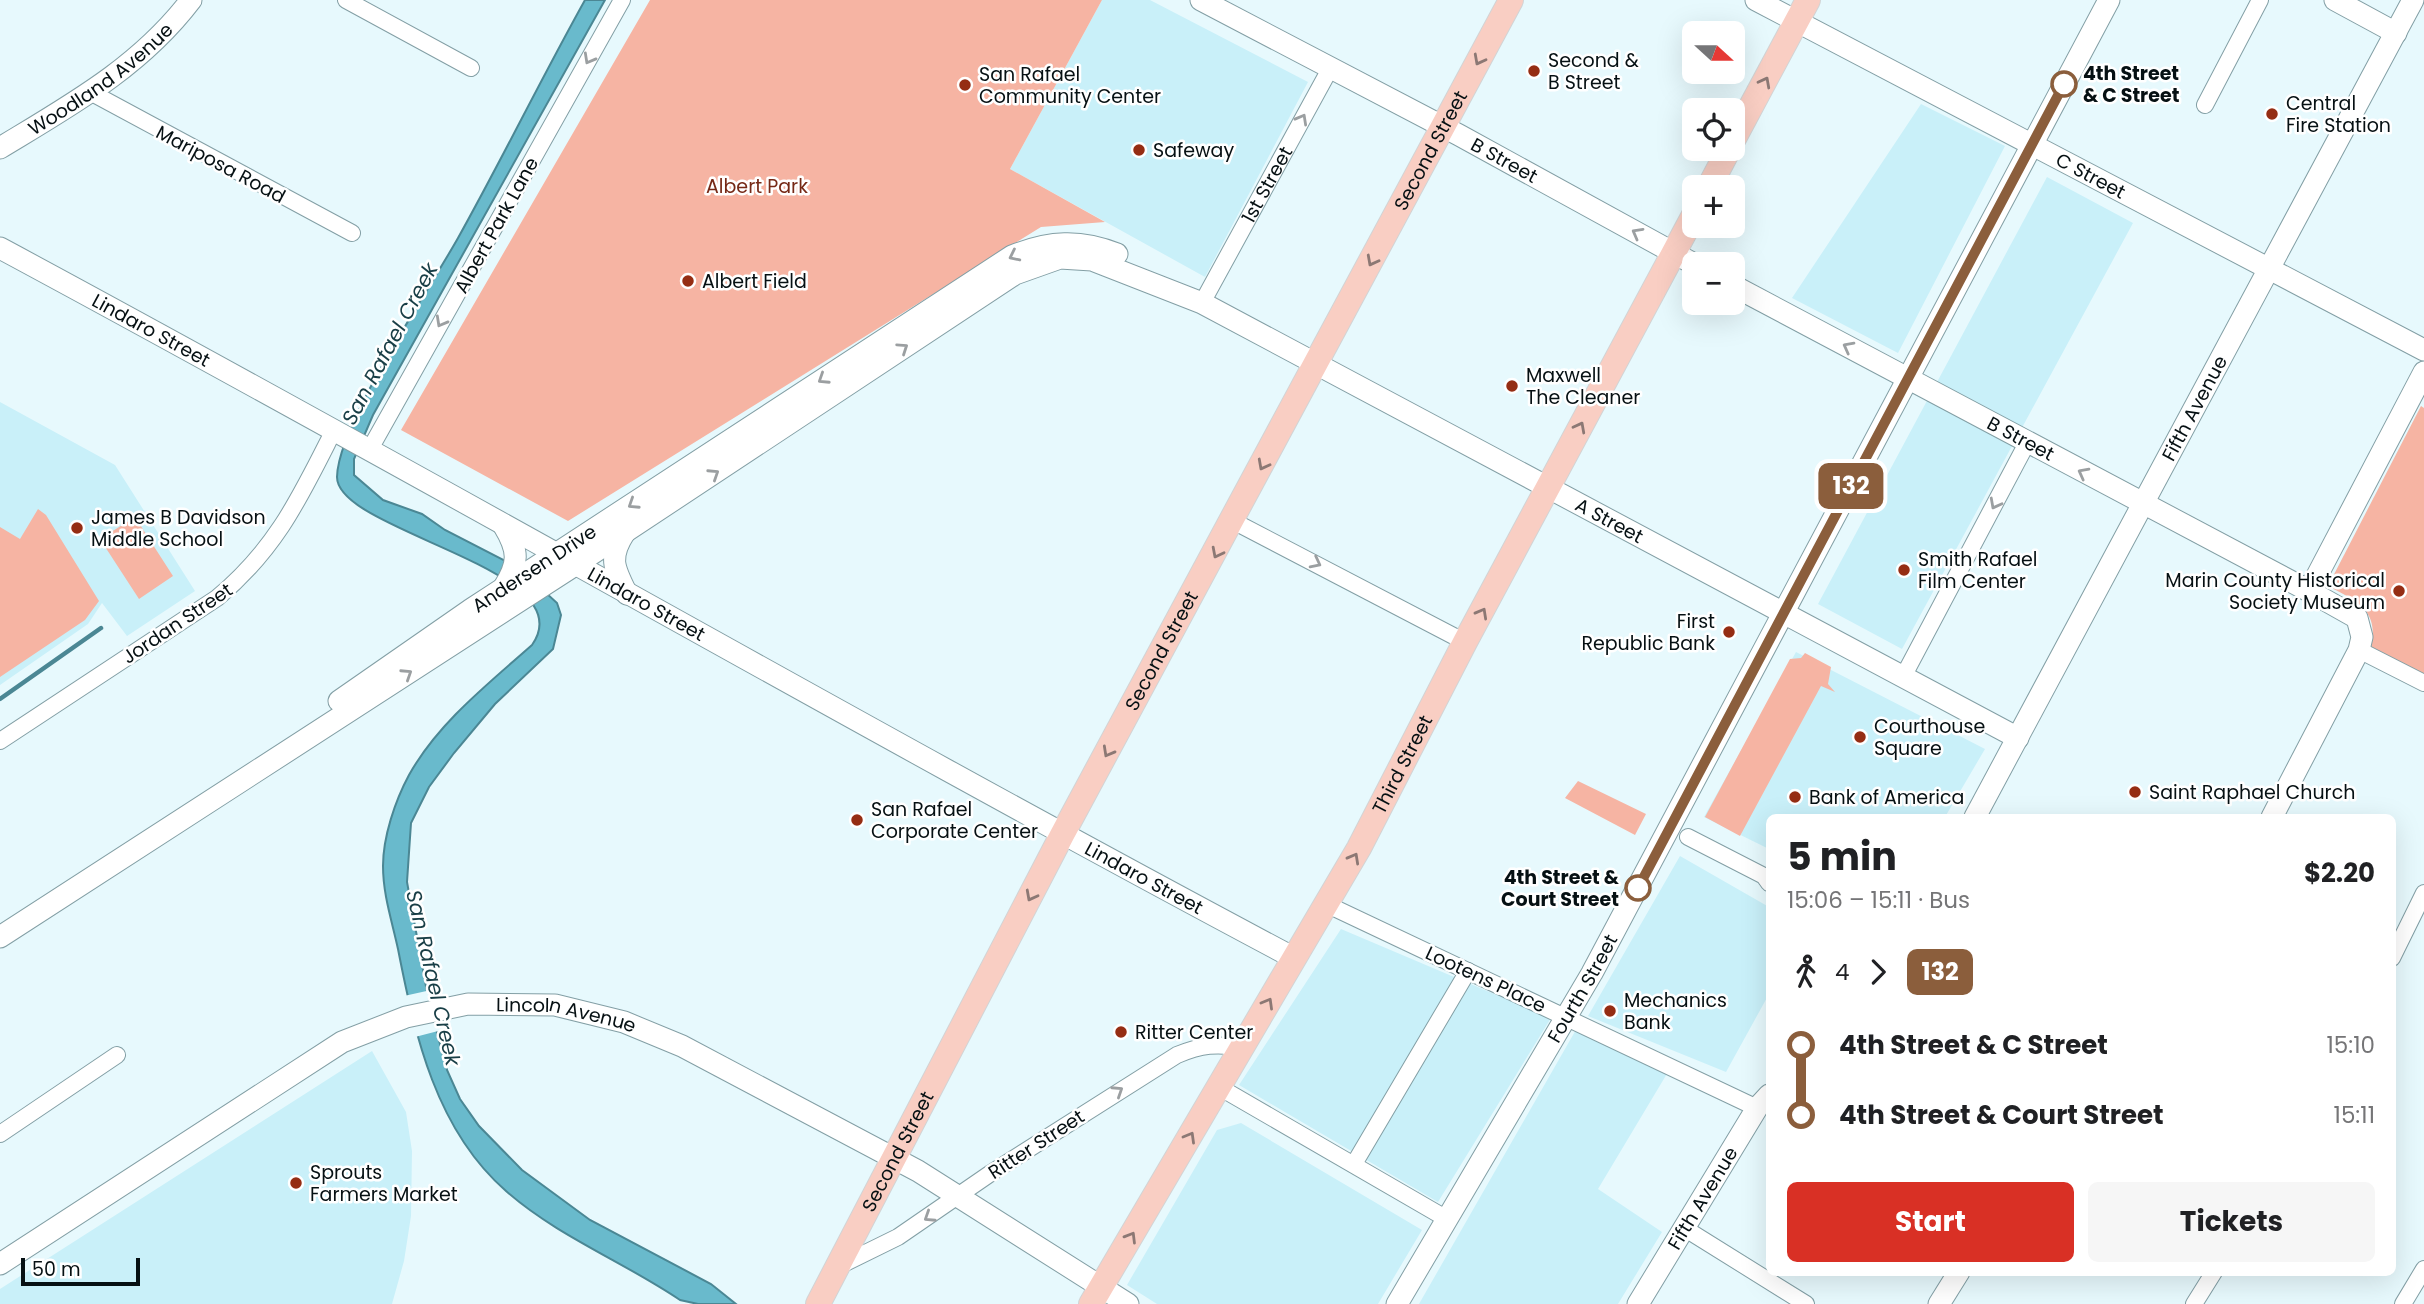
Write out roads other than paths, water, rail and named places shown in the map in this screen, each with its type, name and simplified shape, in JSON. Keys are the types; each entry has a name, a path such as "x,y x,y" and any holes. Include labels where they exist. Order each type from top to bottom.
{"main road":[{"name":"Second Street","path":"818,1304 1062,835 1511,0"},
{"path":"1745,118 1802,11"},
{"name":"Third Street","path":"1096,1295 1294,958 1328,905 1548,487 1682,262"}],"street":[{"name":"Woodland Avenue","path":"0,148 92,93 152,45 191,0"},
{"path":"346,0 471,68"},
{"name":"Albert Park Lane","path":"367,448 622,0"},
{"name":"B Street","path":"1203,0 1444,127 1682,258"},
{"name":"C Street","path":"1756,0 1802,11 2032,144 2424,350"},
{"name":"Fourth Street","path":"1397,1304 1567,1017 2109,0"},
{"path":"2205,104 2260,0"},
{"path":"2335,0 2396,33"},
{"name":"Fifth Avenue","path":"1977,814 2413,0"},
{"name":"1st Street","path":"1202,303 1331,67"},
{"name":"Mariposa Road","path":"92,93 352,233"},
{"name":"Andersen Drive","path":"0,937 479,615 555,554 1012,256 1035,247 1079,251"},
{"name":"Lindaro Street","path":"0,248 339,432 1062,835 1294,958"},
{"name":"A Street","path":"1079,251 1145,265 1202,303 2018,738"},
{"name":"Andersen Drive","path":"0,923 345,697 479,615 504,588 533,572 575,565 1016,274 1079,251"},
{"name":"B Street","path":"1745,292 2357,618 2362,637 2359,650"},
{"path":"2309,591 2424,372"},
{"name":"Jordan Street","path":"0,741 236,583 260,559 295,507 339,432"},
{"path":"1903,677 2027,443"},
{"path":"1233,521 1465,642"},
{"path":"504,526 533,572"},
{"path":"625,532 614,556 615,569 627,594"},
{"path":"2274,814 2359,650 2424,683"},
{"path":"1688,837 1766,879"},
{"path":"2396,950 2424,893"},
{"name":"Lootens Place","path":"1328,905 1567,1017 1763,1101"},
{"path":"1354,1164 1468,971"},
{"name":"Lincoln Avenue","path":"0,1264 317,1055 355,1035 406,1017 449,1007 504,1003 547,1004 624,1022 682,1046 894,1158 960,1196 1096,1295 1128,1304"},
{"name":"Ritter Street","path":"837,1267 898,1237 979,1181 1177,1055 1201,1045 1219,1043 1242,1048"},
{"path":"0,1134 117,1055"},
{"path":"1219,1087 1447,1219"},
{"name":"Fifth Avenue","path":"1638,1304 1763,1101"},
{"path":"1684,1228 1806,1304"},
{"path":"2403,1304 2424,1269"},
{"path":"1939,1304 1956,1276"},
{"path":"2194,1304 2212,1276"}],"water":[{"path":"585,0 605,0 373,415 354,459 354,475 383,500 422,514 445,530 519,568 557,603 561,615 553,649 495,704 454,753 429,787 411,823 407,882 429,1003 447,1070 460,1099 479,1126 522,1170 590,1220 711,1284 736,1304 698,1304 680,1300 547,1222 506,1191 482,1167 462,1140 432,1080 412,1015 384,887 383,866 388,831 409,775 449,721 532,645 539,618 524,594 494,573 375,516 348,497 337,477 341,454 368,392 458,238"}],"waterway":[{"path":"0,699 101,628"}],"place":[{"name":"Second & B Street","path":"1534,71"},
{"name":"4th Street & C Street","path":"2064,84"},
{"name":"San Rafael Community Center","path":"965,85"},
{"name":"Central Fire Station","path":"2272,114"},
{"name":"Safeway","path":"1139,150"},
{"name":"Albert Field","path":"688,281"},
{"name":"Maxwell The Cleaner","path":"1512,386"},
{"name":"James B Davidson Middle School","path":"77,528"},
{"name":"Smith Rafael Film Center","path":"1904,570"},
{"name":"Marin County Historical Society Museum","path":"2399,591"},
{"name":"First Republic Bank","path":"1729,632"},
{"name":"Courthouse Square","path":"1860,737"},
{"name":"Saint Raphael Church","path":"2135,792"},
{"name":"Bank of America","path":"1795,797"},
{"name":"San Rafael Corporate Center","path":"857,820"},
{"name":"4th Street & Court Street","path":"1638,888"},
{"name":"Mechanics Bank","path":"1610,1011"},
{"name":"Ritter Center","path":"1121,1032"},
{"name":"Sprouts Farmers Market","path":"296,1183"}],"park label":[{"name":"Albert Park","path":"757,186"}],"water label":[{"name":"San Rafael Creek","path":"390,344"},
{"name":"San Rafael Creek","path":"433,978"}]}
